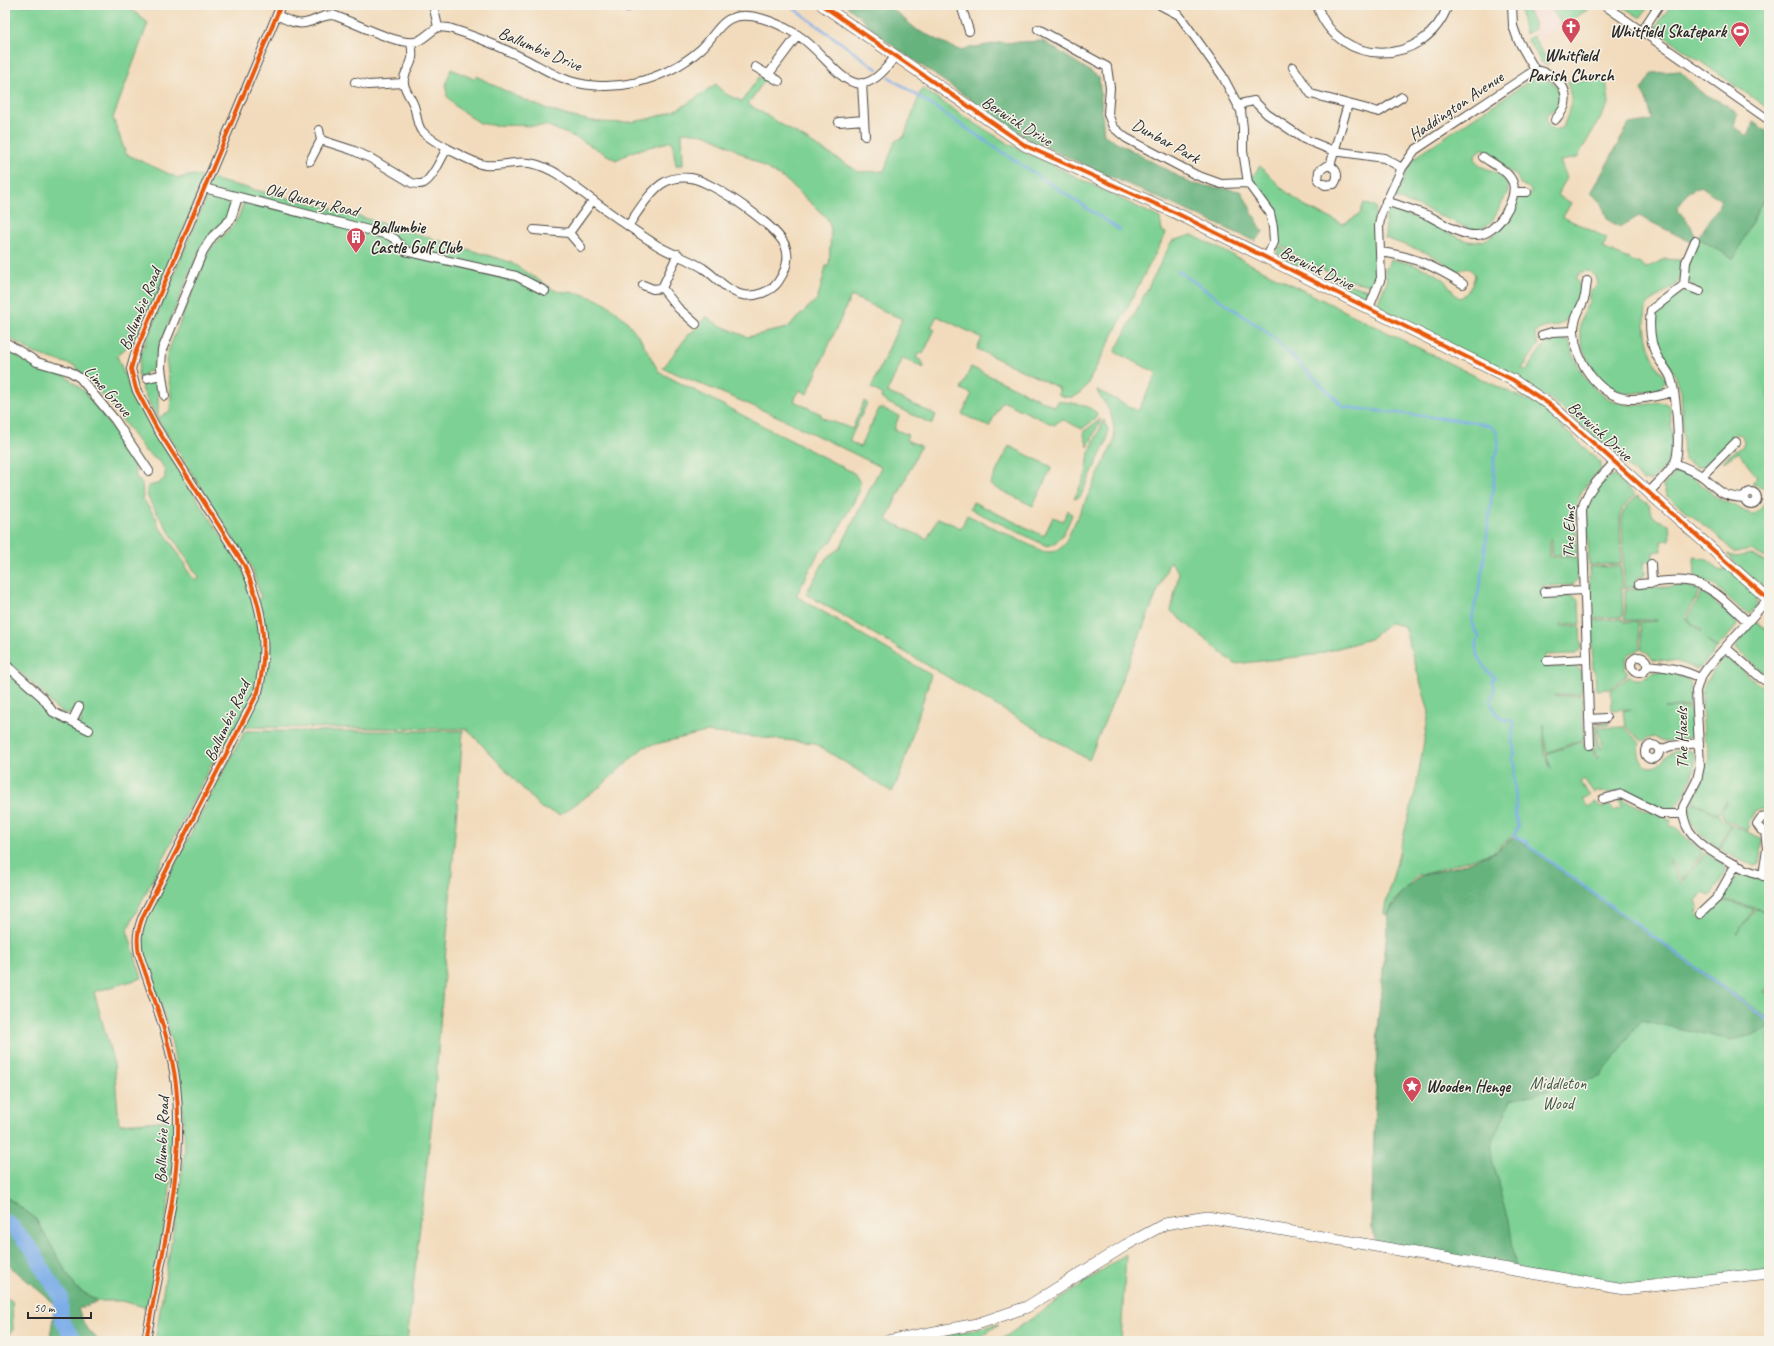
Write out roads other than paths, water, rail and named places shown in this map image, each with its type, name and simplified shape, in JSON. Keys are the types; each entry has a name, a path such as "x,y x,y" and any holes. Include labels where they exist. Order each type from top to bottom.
{"street":[{"name":"Ballumbie Road","path":"146,1341 176,1171 178,1120 176,1085 170,1056 163,1027 139,954 137,942 138,931 143,916 258,692 263,671 264,640 261,614 251,579 156,427 136,389 131,369 136,351 281,5"},
{"path":"277,15 294,23 304,24 324,15 333,15 398,41 411,43 419,41 438,27 434,9 436,5"},
{"name":"Berwick Drive","path":"822,5 1026,146 1178,214 1514,380 1552,406 1769,600"},
{"path":"961,5 969,31"},
{"path":"1317,5 1327,26 1349,44 1364,50 1388,53 1402,51 1426,38 1442,19 1448,5"},
{"path":"1512,5 1514,26 1518,40 1535,70 1543,71 1552,75 1560,82 1565,95 1565,105 1555,120"},
{"path":"1604,5 1769,120"},
{"path":"1642,31 1660,5"},
{"path":"1164,6 1179,15 1184,21 1222,75 1241,111 1243,151 1248,183 1270,213 1274,242 1267,257"},
{"name":"Ballumbie Drive","path":"438,27 459,31 524,59 561,78 584,84 608,86 633,83 661,75 681,64 702,48 726,22 737,16 750,16 772,22 798,35 810,45 841,77 851,82 862,83"},
{"name":"Dunbar Park","path":"1038,29 1107,67 1110,88 1108,114 1113,127 1126,138 1196,176 1221,184 1248,183"},
{"path":"768,75 798,35"},
{"path":"411,43 413,53 412,60 405,75 404,83 408,95 414,105 416,119 425,135 447,148 469,160 483,164 496,165 530,163 544,167 556,173 628,226 653,244 678,254 703,268 730,289 742,295 756,295 768,291 776,285 783,275 787,264 786,248 780,236 764,221 735,200 706,183 692,178 678,178 665,182 656,188 628,226"},
{"path":"865,136 862,83 873,81 882,74 896,56"},
{"path":"754,67 779,82"},
{"path":"1293,67 1311,94 1379,112 1402,97"},
{"name":"Haddington Avenue","path":"1369,308 1381,278 1379,226 1381,214 1402,168 1415,150 1535,70"},
{"path":"355,82 368,85 404,83"},
{"path":"1238,107 1244,103 1254,101 1267,114 1304,139 1334,151 1384,158 1402,168"},
{"path":"1330,166 1348,104"},
{"path":"839,122 864,120"},
{"path":"310,161 321,140 319,130"},
{"path":"321,140 352,150 370,158 412,183 419,185 425,183 432,174 447,148"},
{"path":"1386,201 1427,216 1464,233 1477,235 1487,233 1497,225 1511,202 1514,192 1512,181 1506,173 1483,158"},
{"name":"Old Quarry Road","path":"204,188 388,235 395,239 405,251 516,276 545,291"},
{"path":"1514,192 1527,192"},
{"path":"165,396 160,362 162,350 203,251 212,236 231,219 238,197"},
{"path":"569,233 593,200"},
{"path":"534,230 569,233 581,247"},
{"path":"1649,492 1674,463 1678,450 1674,392 1670,377 1657,357 1652,337 1650,320 1651,310 1655,305 1679,290 1684,285 1686,262 1695,241"},
{"path":"1381,252 1401,255 1418,260 1442,271 1463,284"},
{"path":"662,288 678,254"},
{"path":"1587,281 1585,296 1575,321 1574,331 1577,349 1584,366 1593,379 1614,395 1628,399 1641,399 1674,392"},
{"path":"642,285 653,289 662,288"},
{"path":"1684,285 1700,291"},
{"path":"662,288 678,308 696,324"},
{"path":"1542,335 1552,332 1574,331"},
{"name":"Lime Grove","path":"5,342 37,362 69,371 80,378 115,420 149,471"},
{"path":"147,378 161,375"},
{"path":"1702,476 1736,442"},
{"name":"The Elms","path":"1590,745 1582,510 1584,500 1589,490 1615,462"},
{"path":"1674,463 1702,476 1719,492 1730,497 1745,498"},
{"path":"1651,564 1652,583"},
{"path":"1639,584 1685,581 1704,586 1713,591 1748,622"},
{"path":"1544,592 1584,590"},
{"path":"1647,665 1673,667 1686,671 1700,678 1769,600"},
{"path":"1726,648 1769,683"},
{"path":"1547,661 1587,659"},
{"path":"5,664 42,697 53,712 89,730"},
{"name":"The Hazels","path":"1683,814 1684,807 1697,780 1700,766 1696,691 1700,678"},
{"path":"72,721 79,707"},
{"path":"1589,719 1606,718"},
{"path":"1660,750 1671,746 1699,743"},
{"path":"1603,799 1621,794 1661,814 1683,814 1687,826 1694,836 1707,847 1736,864 1766,876 1767,831 1759,828 1758,821 1763,817 1769,818"},
{"path":"1700,914 1717,898 1736,864"},
{"path":"887,1341 977,1324 1027,1307 1126,1245 1165,1224 1208,1217 1624,1289 1769,1273"}],"waterway":[{"path":"789,5 877,69"},
{"path":"889,77 1120,230"},
{"path":"1178,271 1267,332 1344,407 1476,422 1490,426 1496,431 1498,438 1498,450 1494,461 1494,479 1481,582 1474,608 1472,623 1479,636 1476,648 1477,656 1481,660 1486,670 1495,677 1492,681 1495,692 1490,700 1495,711 1500,717 1511,720 1514,724 1512,739 1515,754 1512,759 1516,765 1514,774 1516,804 1515,815 1518,826 1514,836 1526,841 1530,847 1769,1021"},
{"path":"5,1221 13,1227 34,1252 45,1273 61,1297 61,1318 74,1341"}],"place":[{"name":"Whitfield Parish Church","path":"1571,44"},
{"name":"Whitfield Skatepark","path":"1740,48"},
{"name":"Ballumbie Castle Golf Club","path":"356,254"},
{"name":"Wooden Henge","path":"1412,1103"}],"park label":[{"name":"Middleton Wood","path":"1558,1093"}]}
